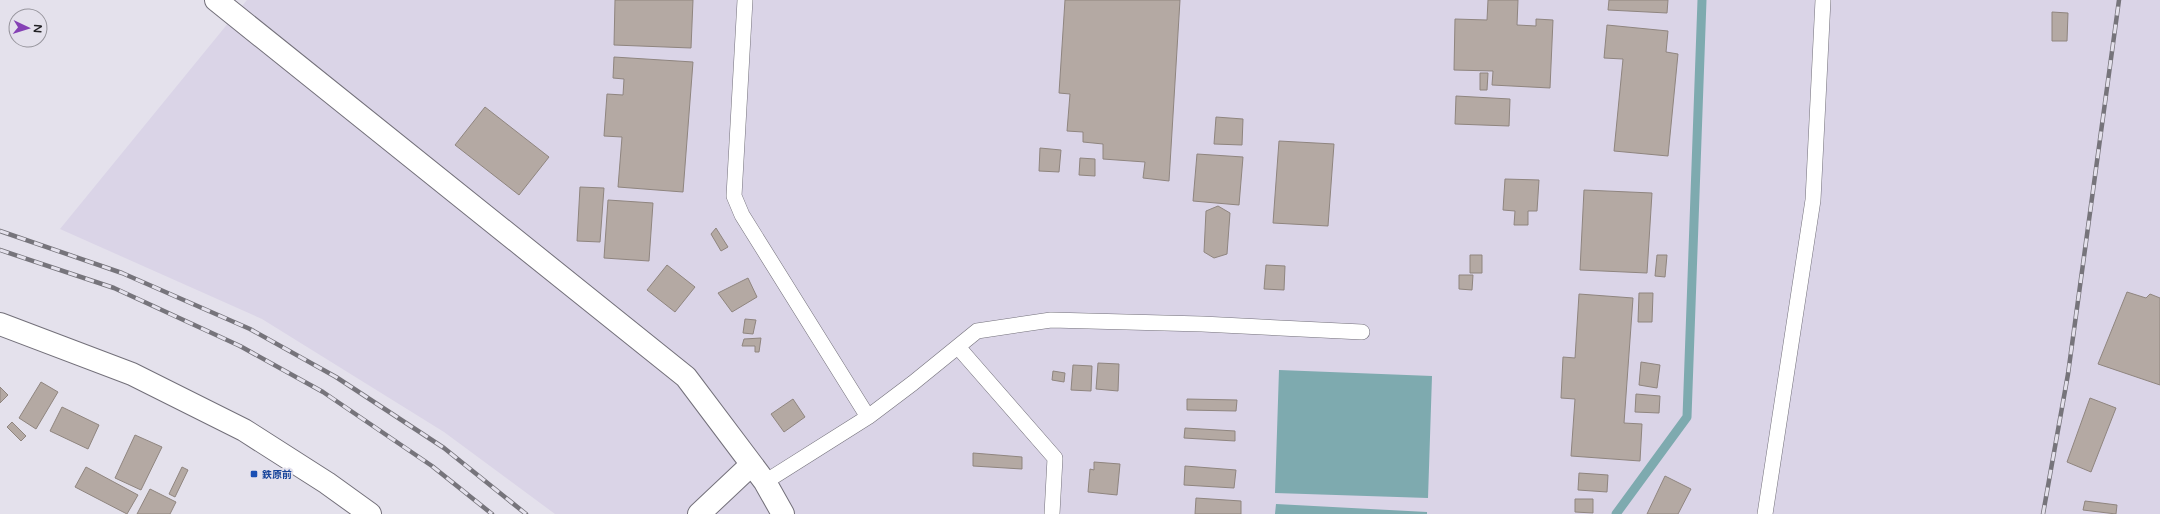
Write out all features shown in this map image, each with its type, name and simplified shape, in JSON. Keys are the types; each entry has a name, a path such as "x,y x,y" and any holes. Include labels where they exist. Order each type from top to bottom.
{"street":[{"path":"216,0 686,377 765,482 783,514"},
{"path":"0,324 132,374 244,430 327,483 370,514"},
{"path":"699,514 751,465"}],"lane":[{"path":"745,0 734,196 742,215 868,416"},
{"path":"1765,514 1813,200 1823,0"},
{"path":"765,482 868,416 913,383 978,331 1051,320 1202,324 1362,332"},
{"path":"958,347 1055,458 1052,514"}],"shaded area":[{"path":"247,0 2160,0 2160,514 555,514 444,432 262,319 60,229"}],"water":[{"path":"1279,370 1432,376 1428,498 1275,493"},
{"path":"1276,504 1427,512 1427,514 1275,514"}],"building":[{"path":"615,0 693,0 691,48 614,45"},
{"path":"1065,0 1180,0 1169,181 1143,178 1145,162 1103,159 1103,144 1083,142 1083,132 1067,131 1070,94 1059,93"},
{"path":"1488,0 1518,0 1517,25 1536,26 1536,19 1553,20 1550,88 1492,85 1493,71 1454,70 1455,19 1487,20"},
{"path":"1609,0 1668,0 1667,13 1608,10"},
{"path":"2052,12 2068,13 2067,41 2052,41"},
{"path":"1607,25 1668,31 1666,52 1678,54 1668,156 1614,151 1623,59 1604,58"},
{"path":"614,57 693,62 683,192 618,187 622,137 604,136 607,94 623,95 624,79 613,78"},
{"path":"1480,73 1488,73 1487,90 1480,90"},
{"path":"1456,96 1510,99 1509,126 1455,124"},
{"path":"485,107 549,157 519,195 455,145"},
{"path":"1216,117 1243,119 1242,145 1214,144"},
{"path":"1279,141 1334,144 1328,226 1273,223"},
{"path":"1040,148 1061,150 1059,172 1039,171"},
{"path":"1197,154 1243,157 1239,205 1193,201"},
{"path":"1080,158 1095,159 1095,176 1079,175"},
{"path":"1505,179 1539,180 1537,211 1528,211 1528,225 1514,225 1515,211 1503,210"},
{"path":"580,187 604,188 600,242 577,241"},
{"path":"1584,190 1652,193 1647,273 1580,270"},
{"path":"608,200 653,203 649,261 604,258"},
{"path":"1218,206 1230,213 1227,254 1214,258 1204,252 1206,211"},
{"path":"716,228 728,247 721,251 711,234"},
{"path":"1470,255 1482,255 1482,273 1470,273"},
{"path":"1657,255 1667,255 1665,277 1655,276"},
{"path":"667,265 695,287 675,312 647,290"},
{"path":"1266,265 1285,266 1284,290 1264,289"},
{"path":"1459,275 1473,275 1472,290 1459,289"},
{"path":"748,278 757,297 732,312 718,293"},
{"path":"2127,292 2146,298 2150,294 2160,298 2160,385 2098,364"},
{"path":"1639,293 1653,293 1652,322 1638,322"},
{"path":"1579,294 1633,298 1624,423 1642,424 1640,461 1571,456 1575,399 1561,398 1563,357 1575,358"},
{"path":"745,319 756,320 753,334 743,333"},
{"path":"761,338 759,352 755,352 755,346 742,346 744,339"},
{"path":"1641,362 1660,365 1657,388 1639,385"},
{"path":"1098,363 1119,364 1118,391 1096,389"},
{"path":"1073,365 1092,366 1091,391 1071,390"},
{"path":"1053,371 1065,373 1064,382 1052,380"},
{"path":"41,382 58,392 36,429 19,418"},
{"path":"0,387 8,395 0,403"},
{"path":"1636,394 1660,396 1659,413 1635,412"},
{"path":"2090,398 2116,408 2091,472 2067,462"},
{"path":"793,399 805,417 784,432 771,414"},
{"path":"1187,399 1237,400 1236,411 1187,410"},
{"path":"62,407 99,425 88,449 50,431"},
{"path":"12,422 26,436 21,441 7,427"},
{"path":"1185,428 1235,431 1235,441 1184,438"},
{"path":"135,435 162,447 141,490 115,478"},
{"path":"973,453 1022,457 1022,469 973,466"},
{"path":"1094,462 1120,464 1117,495 1088,492 1090,469 1094,470"},
{"path":"1185,466 1236,470 1234,488 1184,485"},
{"path":"86,467 138,495 127,514 75,487"},
{"path":"182,467 188,470 175,497 169,494"},
{"path":"1579,473 1608,475 1607,492 1578,490"},
{"path":"1665,476 1691,489 1678,514 1647,514"},
{"path":"150,489 176,502 170,514 137,514"},
{"path":"1196,498 1241,501 1241,514 1195,514"},
{"path":"1575,499 1593,499 1593,513 1575,512"},
{"path":"2085,501 2117,505 2116,514 2083,510"}],"waterway":[{"path":"1616,514 1687,417 1702,0"}],"railway":[{"path":"2043,514 2068,374 2119,0"},
{"path":"0,231 122,273 250,329 336,377 444,448 526,514"},
{"path":"0,250 114,288 240,346 323,392 432,466 492,514"}],"place":[{"name":"鉄原前","path":"254,474"}]}
